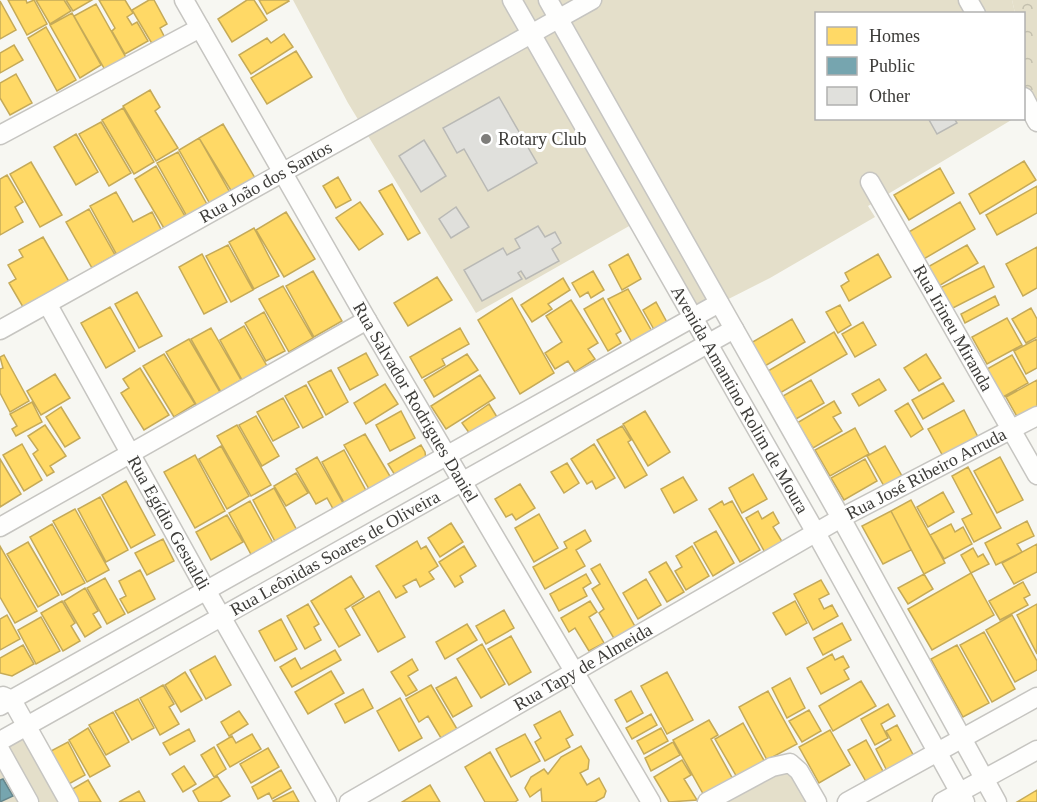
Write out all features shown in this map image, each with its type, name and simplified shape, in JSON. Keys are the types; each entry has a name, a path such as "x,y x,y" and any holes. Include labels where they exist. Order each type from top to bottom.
{"street":[{"name":"Rua Salvador Rodrigues Daniel","path":"184,0 367,320 651,802"},
{"name":"Avenida Amantino Rolim de Moura","path":"512,0 816,533 962,797"},
{"name":"Avenida Amantino Rolim de Moura","path":"548,0 841,518 997,802"},
{"name":"Rua João dos Santos","path":"0,330 592,0"},
{"path":"0,135 200,28"},
{"path":"1025,101 1037,122"},
{"name":"Rua Irineu Miranda","path":"870,182 1037,475"},
{"name":"Rua Leônidas Soares de Oliveira","path":"4,700 206,590 719,303"},
{"name":"Rua Egídio Gesualdi","path":"48,305 221,617 327,802"},
{"path":"0,527 367,320"},
{"name":"Rua Leônidas Soares de Oliveira","path":"0,741 464,483 734,329"},
{"name":"Rua José Ribeiro Arruda","path":"816,533 1037,416"},
{"name":"Rua Tapy de Almeida","path":"349,802 574,670 816,533"},
{"path":"876,641 900,627"},
{"path":"847,802 1037,697"},
{"path":"4,700 27,726 69,802"},
{"path":"0,750 29,802"},
{"path":"942,802 962,797 984,779 1037,750"},
{"path":"707,802 772,767 790,763 799,771 817,802"}],"green space":[{"path":"293,0 1012,0 1015,12 815,12 815,120 1011,120 868,206 875,217 770,278 693,317 638,221 476,313 348,103"},
{"path":"1012,0 1037,0 1037,125 1025,110 1025,12 1015,12"},
{"path":"26,729 66,802 0,802 0,743"},
{"path":"790,763 817,802 707,802"}],"building: Homes":[{"path":"8,0 26,0 27,3 34,0 47,24 27,35"},
{"path":"36,0 64,0 71,11 50,24"},
{"path":"66,0 92,0 73,11"},
{"path":"99,0 125,0 133,13 127,17 132,25 137,22 148,41 125,54 112,31 115,28"},
{"path":"149,0 154,0 167,24 160,28 166,40 154,47 132,10"},
{"path":"247,0 254,0 267,20 232,42 218,19"},
{"path":"259,0 288,0 289,1 267,14"},
{"path":"0,1 16,30 0,39"},
{"path":"96,4 129,63 108,75 74,16"},
{"path":"72,13 101,65 80,78 50,25"},
{"path":"46,27 76,80 57,91 28,38"},
{"path":"284,34 293,47 251,74 239,55 267,38 271,43"},
{"path":"14,45 23,60 0,73 0,53"},
{"path":"296,51 312,77 267,104 251,78"},
{"path":"16,74 32,103 10,115 0,98 0,83"},
{"path":"150,90 160,107 155,111 178,148 156,161 123,106"},
{"path":"123,108 154,162 134,174 102,120"},
{"path":"101,122 131,173 109,186 79,134"},
{"path":"223,124 258,183 235,197 199,138"},
{"path":"76,134 98,172 76,185 54,147"},
{"path":"199,138 233,198 213,209 179,150"},
{"path":"178,152 209,208 189,220 157,163"},
{"path":"1024,161 1036,180 980,214 969,194"},
{"path":"31,162 62,215 40,227 10,174"},
{"path":"156,166 186,218 165,230 135,179"},
{"path":"940,168 954,193 909,220 894,195"},
{"path":"7,175 23,202 15,207 23,222 0,235 0,179"},
{"path":"338,177 351,200 336,208 323,186"},
{"path":"392,184 420,233 408,240 379,191"},
{"path":"1037,186 1037,213 997,235 986,215"},
{"path":"116,192 133,222 152,212 163,233 118,257 90,206"},
{"path":"360,202 383,234 359,250 336,218"},
{"path":"960,202 975,229 922,260 907,233"},
{"path":"89,209 115,255 92,268 66,222"},
{"path":"286,212 315,259 284,277 256,230"},
{"path":"254,228 279,276 254,289 229,242"},
{"path":"43,237 71,285 52,296 50,292 23,307 9,283 16,279 8,265 23,257 19,250"},
{"path":"228,245 253,290 231,302 206,256"},
{"path":"967,245 978,263 937,287 926,268"},
{"path":"1037,247 1037,288 1023,296 1006,264"},
{"path":"202,254 227,302 204,314 179,267"},
{"path":"628,254 641,279 622,290 609,265"},
{"path":"878,254 891,277 849,301 841,286 849,281 845,273"},
{"path":"984,266 994,287 949,310 938,289"},
{"path":"313,271 342,321 314,337 286,286"},
{"path":"593,271 604,290 591,298 588,292 580,297 572,283"},
{"path":"437,277 452,300 408,326 394,303"},
{"path":"563,278 570,290 548,304 552,309 532,322 521,305"},
{"path":"283,286 313,338 289,352 259,299"},
{"path":"628,289 654,335 634,346 608,299"},
{"path":"137,292 162,336 139,348 115,304"},
{"path":"995,296 999,305 965,323 961,314"},
{"path":"512,298 554,373 520,394 478,320"},
{"path":"603,298 621,331 616,334 621,343 608,351 584,309"},
{"path":"571,300 598,343 588,349 595,359 575,372 568,361 555,369 545,353 562,342 546,316"},
{"path":"656,302 669,326 656,333 643,310"},
{"path":"840,305 851,325 838,333 826,312"},
{"path":"110,307 135,351 106,368 81,323"},
{"path":"1031,308 1037,319 1037,337 1026,343 1012,319"},
{"path":"264,312 285,351 266,361 245,323"},
{"path":"1007,318 1022,345 987,364 972,337"},
{"path":"792,319 805,342 765,366 751,343"},
{"path":"863,322 876,345 855,357 842,334"},
{"path":"244,326 271,373 246,387 220,340"},
{"path":"211,328 241,380 221,392 191,339"},
{"path":"460,328 469,344 442,359 445,365 422,378 410,357"},
{"path":"834,332 847,354 780,393 768,371"},
{"path":"189,339 220,392 197,406 166,352"},
{"path":"1037,339 1037,368 1026,374 1014,351"},
{"path":"366,353 378,375 350,390 338,368"},
{"path":"164,354 195,404 174,417 143,366"},
{"path":"467,354 478,370 434,397 424,380"},
{"path":"926,354 941,378 919,391 904,368"},
{"path":"4,355 29,401 10,412 0,393 0,369 3,368 0,357"},
{"path":"1012,355 1028,383 1003,397 987,369"},
{"path":"140,368 169,415 144,430 121,393 129,388 123,379"},
{"path":"331,370 348,402 326,415 308,382"},
{"path":"55,374 70,398 41,415 27,391"},
{"path":"480,375 495,398 446,429 431,406"},
{"path":"879,379 886,390 859,406 852,394"},
{"path":"811,380 824,403 796,419 783,396"},
{"path":"1037,380 1037,410 1019,420 1006,397"},
{"path":"943,383 954,401 923,419 912,400"},
{"path":"385,384 398,404 366,424 354,403"},
{"path":"306,385 323,417 303,428 285,396"},
{"path":"283,398 299,427 273,441 257,412"},
{"path":"834,401 841,413 833,417 842,431 813,448 797,423"},
{"path":"32,402 42,422 16,436 12,429 17,426 10,414"},
{"path":"908,403 923,429 911,437 895,411"},
{"path":"489,404 500,422 470,434 462,423"},
{"path":"61,407 80,438 65,447 46,417"},
{"path":"964,410 979,439 944,458 928,429"},
{"path":"401,411 415,438 390,451 376,425"},
{"path":"645,411 670,452 648,466 623,424"},
{"path":"256,416 279,456 262,466 239,425"},
{"path":"45,425 66,456 50,466 54,472 47,476 33,454 38,450 28,436"},
{"path":"237,425 271,485 251,496 217,436"},
{"path":"622,426 631,440 628,442 647,475 625,488 597,440"},
{"path":"855,428 869,454 830,476 815,450"},
{"path":"365,434 394,483 373,496 344,445"},
{"path":"22,444 42,480 24,491 3,455"},
{"path":"594,444 615,478 596,489 592,481 587,484 571,459"},
{"path":"421,445 426,460 398,480 388,464"},
{"path":"221,446 249,496 227,509 199,459"},
{"path":"885,446 902,476 884,486 867,456"},
{"path":"344,450 370,498 348,510 322,462"},
{"path":"195,455 225,511 195,528 164,472"},
{"path":"317,457 347,510 337,516 327,498 316,504 296,469"},
{"path":"1000,457 1023,500 997,513 974,471"},
{"path":"0,459 21,494 0,507"},
{"path":"865,459 877,481 844,500 831,478"},
{"path":"567,463 579,483 564,493 551,472"},
{"path":"968,467 1001,528 974,542 962,519 972,514 952,476"},
{"path":"296,473 308,493 286,506 274,486"},
{"path":"753,474 767,499 742,513 729,488"},
{"path":"683,477 697,500 674,513 661,489"},
{"path":"126,481 155,535 131,548 102,495"},
{"path":"520,484 535,508 516,520 512,514 506,517 495,499"},
{"path":"274,488 300,536 278,547 253,500"},
{"path":"943,492 954,512 928,527 917,507"},
{"path":"100,497 128,550 106,562 78,509"},
{"path":"911,500 945,563 924,574 891,511"},
{"path":"250,501 273,543 254,560 229,513"},
{"path":"722,501 724,505 732,501 760,550 740,562 709,509"},
{"path":"75,509 109,570 87,582 53,521"},
{"path":"758,511 762,519 773,512 779,523 773,527 786,548 768,558 746,518"},
{"path":"891,511 911,550 883,564 862,526"},
{"path":"539,514 558,548 534,562 515,528"},
{"path":"227,515 243,542 211,560 196,532"},
{"path":"1027,521 1034,536 1017,544 1022,552 996,565 985,543"},
{"path":"451,523 463,542 440,557 428,538"},
{"path":"52,524 85,583 62,595 30,537"},
{"path":"951,524 955,532 963,527 972,544 944,559 930,535"},
{"path":"585,530 591,541 576,550 585,566 545,589 533,567 567,548 564,542"},
{"path":"716,531 734,563 713,576 694,543"},
{"path":"163,539 174,561 147,575 135,553"},
{"path":"417,541 421,549 426,546 438,566 429,572 434,579 420,587 416,579 403,586 407,592 396,598 376,566"},
{"path":"28,542 59,595 38,607 7,554"},
{"path":"1037,544 1037,572 1014,584 1002,563"},
{"path":"0,546 37,611 15,623 0,597"},
{"path":"464,546 476,566 460,576 463,582 455,587 439,562"},
{"path":"692,546 709,576 686,590 675,571 682,567 676,556"},
{"path":"973,548 978,557 983,554 989,564 971,573 961,555"},
{"path":"666,562 684,592 667,602 649,572"},
{"path":"600,564 637,630 616,642 599,613 604,609 592,589 600,584 591,569"},
{"path":"140,570 155,599 128,613 120,599 126,596 119,581"},
{"path":"971,573 994,615 932,650 908,609"},
{"path":"586,574 591,583 583,588 587,596 559,611 550,594"},
{"path":"924,574 933,589 908,604 898,588"},
{"path":"351,576 364,597 345,609 360,635 339,647 311,601"},
{"path":"105,578 125,614 107,624 87,588"},
{"path":"646,579 661,605 638,619 623,593"},
{"path":"821,580 829,594 819,599 824,609 832,605 838,616 813,630 794,594"},
{"path":"1023,582 1030,595 1024,598 1028,605 1000,620 989,601"},
{"path":"85,588 98,611 93,614 101,627 85,637 64,601"},
{"path":"379,591 405,637 378,652 352,607"},
{"path":"62,601 75,623 71,626 80,641 63,651 41,613"},
{"path":"590,601 597,612 589,617 604,643 589,651 575,628 569,632 561,618"},
{"path":"795,601 807,623 786,635 773,613"},
{"path":"308,604 319,624 314,627 321,640 305,649 287,616"},
{"path":"1037,604 1037,654 1017,615"},
{"path":"504,610 514,628 486,644 476,626"},
{"path":"7,615 20,639 0,650 0,619"},
{"path":"1012,615 1037,661 1037,670 1015,682 986,630"},
{"path":"41,617 60,651 36,664 18,630"},
{"path":"281,619 297,649 275,661 259,631"},
{"path":"842,623 851,640 823,655 814,638"},
{"path":"467,624 477,640 445,659 436,642"},
{"path":"984,632 1015,689 992,702 960,645"},
{"path":"511,636 531,672 509,685 488,649"},
{"path":"482,644 505,684 481,698 457,659"},
{"path":"23,645 34,664 12,676 0,673 0,658"},
{"path":"957,645 989,703 963,717 931,659"},
{"path":"335,650 341,660 292,687 280,667 295,658 301,669"},
{"path":"832,654 835,660 843,656 849,667 844,670 849,679 821,694 807,668"},
{"path":"215,656 231,685 206,699 190,670"},
{"path":"412,659 418,670 408,676 417,690 406,696 391,672"},
{"path":"331,671 344,693 308,714 295,692"},
{"path":"185,672 202,700 181,712 165,685"},
{"path":"667,672 693,720 667,734 641,686"},
{"path":"456,677 472,706 453,717 436,688"},
{"path":"790,678 805,708 787,718 772,688"},
{"path":"861,681 876,706 833,731 819,706"},
{"path":"163,685 174,704 169,707 179,724 160,735 140,698"},
{"path":"431,685 457,729 441,738 428,716 419,722 406,699"},
{"path":"363,689 373,708 345,723 335,704"},
{"path":"631,691 643,713 627,722 615,700"},
{"path":"768,691 797,744 767,760 739,707"},
{"path":"400,698 422,738 399,751 377,711"},
{"path":"138,699 154,728 132,740 115,711"},
{"path":"888,704 895,716 881,724 888,738 875,745 861,719"},
{"path":"809,710 821,731 802,742 789,721"},
{"path":"239,711 248,724 229,736 221,722"},
{"path":"560,711 573,735 566,739 570,747 545,761 535,742 541,738 534,725"},
{"path":"113,712 129,742 106,755 89,725"},
{"path":"651,714 657,725 632,739 626,728"},
{"path":"709,720 718,735 711,739 735,783 706,799 673,740"},
{"path":"743,723 766,764 738,779 715,739"},
{"path":"897,725 916,760 889,775 876,749 891,740 886,731"},
{"path":"88,728 110,766 90,777 69,740"},
{"path":"661,728 668,741 644,754 637,741"},
{"path":"189,729 195,741 170,755 163,743"},
{"path":"830,730 850,765 819,783 799,747"},
{"path":"252,734 261,749 230,767 217,745 232,736 236,743"},
{"path":"525,734 540,761 511,777 496,749"},
{"path":"866,740 885,775 868,785 848,750"},
{"path":"68,742 85,775 67,785 49,752"},
{"path":"673,742 680,755 651,771 645,758"},
{"path":"581,746 589,760 588,769 580,773 587,785 599,778 606,791 604,797 595,802 542,802 541,789 530,797 525,788 531,777 544,769 548,774 561,757"},
{"path":"214,747 226,769 214,777 201,755"},
{"path":"268,748 279,767 251,783 240,764"},
{"path":"490,752 518,800 515,802 485,802 465,767"},
{"path":"682,760 691,775 684,779 697,800 669,802 654,777"},
{"path":"184,766 196,784 183,792 172,774"},
{"path":"281,770 291,788 272,799 269,793 258,799 252,787"},
{"path":"217,776 230,796 220,802 199,802 193,791"},
{"path":"88,780 101,802 75,802 69,791"},
{"path":"430,785 440,802 402,802"},
{"path":"1037,790 1037,802 1017,802"},
{"path":"139,791 145,802 119,802"},
{"path":"293,791 299,802 273,801"}],"building: Public":[{"path":"3,779 13,796 0,802 0,780"}],"building: Other":[{"name":"Rotary Club","path":"499,97 537,163 488,191 464,149 457,153 443,128"},
{"path":"929,120 955,120 957,123 937,134"},
{"path":"424,140 446,176 421,192 399,156"},
{"path":"456,207 469,227 451,238 439,219"},
{"path":"538,226 545,237 555,232 561,243 552,249 559,261 526,279 521,271 518,273 522,279 482,301 464,270 503,248 507,255 520,248 515,239"}],"place":[{"name":"Rotary Club","path":"486,139"}]}
